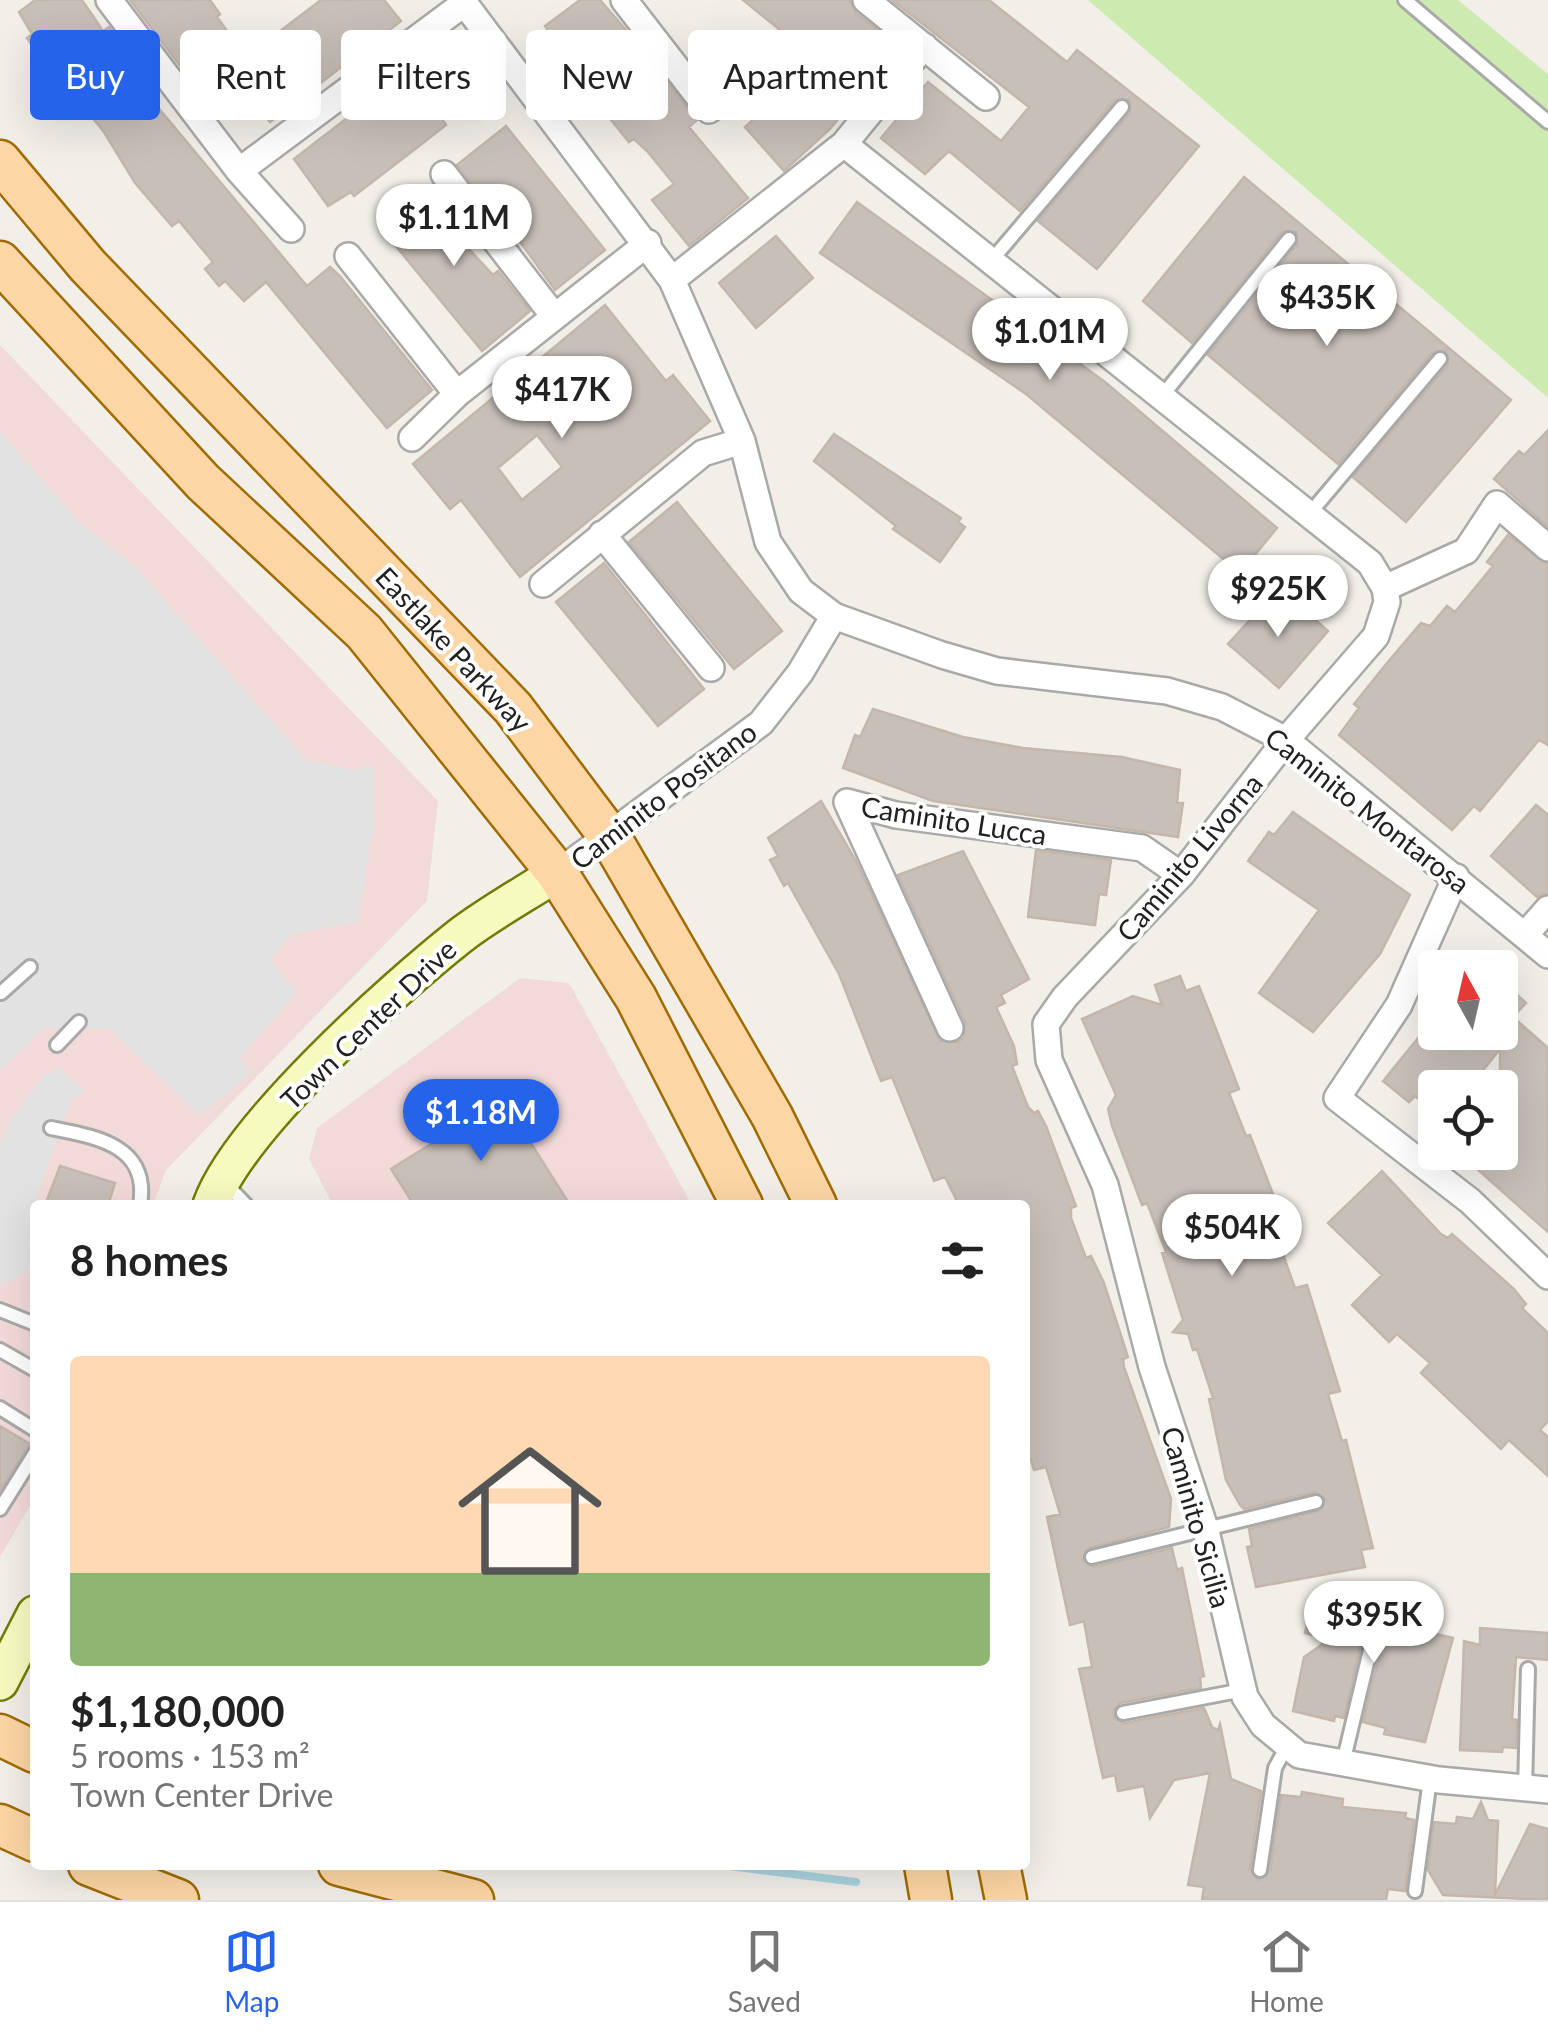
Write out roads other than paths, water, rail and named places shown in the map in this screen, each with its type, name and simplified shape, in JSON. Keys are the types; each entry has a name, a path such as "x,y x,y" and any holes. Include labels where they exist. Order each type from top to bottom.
{"main road":[{"name":"Eastlake Parkway","path":"0,161 88,266 513,708 610,837 772,1116 814,1200"},
{"name":"Eastlake Parkway","path":"0,262 203,482 364,632 557,874 636,998 739,1200"},
{"path":"0,1735 30,1750"},
{"path":"0,1825 30,1839"},
{"path":"103,1870 178,1900"},
{"path":"358,1870 473,1900"},
{"path":"926,1870 931,1900"},
{"path":"1001,1870 1006,1900"}],"street":[{"path":"109,0 239,172 292,229"},
{"path":"624,0 688,83"},
{"path":"866,0 986,98"},
{"path":"239,172 462,2"},
{"name":"Caminito Montarosa","path":"462,2 648,243 672,280 742,442 768,542 801,590 834,616 997,671 1167,691 1222,707 1286,740 1364,808 1456,876 1548,955"},
{"path":"672,280 844,144 924,46"},
{"path":"844,144 1310,512 1370,564 1385,588 1466,551 1496,504 1548,548"},
{"path":"444,174 554,316"},
{"path":"412,438 457,394 648,243"},
{"path":"348,256 457,394"},
{"path":"543,584 702,453 742,442"},
{"path":"602,534 711,668"},
{"name":"Caminito Livorna","path":"1046,1024 1065,997 1182,875 1286,740 1376,636 1385,615 1385,588"},
{"name":"Caminito Positano","path":"557,874 761,723 800,673 834,616"},
{"name":"Caminito Lucca","path":"950,1028 847,802 896,814 1142,848 1182,875"},
{"name":"Town Center Drive","path":"216,1192 292,1092 461,936 557,874"},
{"path":"1456,876 1399,1006 1337,1098 1470,1200 1548,1276"},
{"path":"1525,935 1548,909"},
{"name":"Caminito Sicilia","path":"1046,1024 1049,1060 1105,1185 1152,1368 1206,1531 1244,1690 1263,1725 1287,1746"},
{"path":"0,1682 30,1624"},
{"path":"1287,1746 1299,1755 1430,1779 1536,1790"}],"lane":[{"path":"1404,0 1548,122"},
{"path":"991,261 1122,107"},
{"path":"1162,396 1289,240"},
{"path":"1310,512 1440,359"},
{"path":"1,993 30,967"},
{"path":"57,1045 79,1022"},
{"path":"51,1128 110,1140 128,1152 139,1175 140,1200"},
{"path":"0,1310 30,1322"},
{"path":"0,1350 30,1367"},
{"path":"0,1408 30,1427"},
{"path":"0,1510 30,1461"},
{"path":"1092,1557 1316,1502"},
{"path":"1343,1763 1372,1642"},
{"path":"1528,1669 1536,1790"},
{"path":"1123,1712 1244,1690"},
{"path":"1260,1870 1275,1768 1287,1746"},
{"path":"1414,1891 1430,1779"}],"waterway":[{"path":"761,1870 856,1882"}]}
